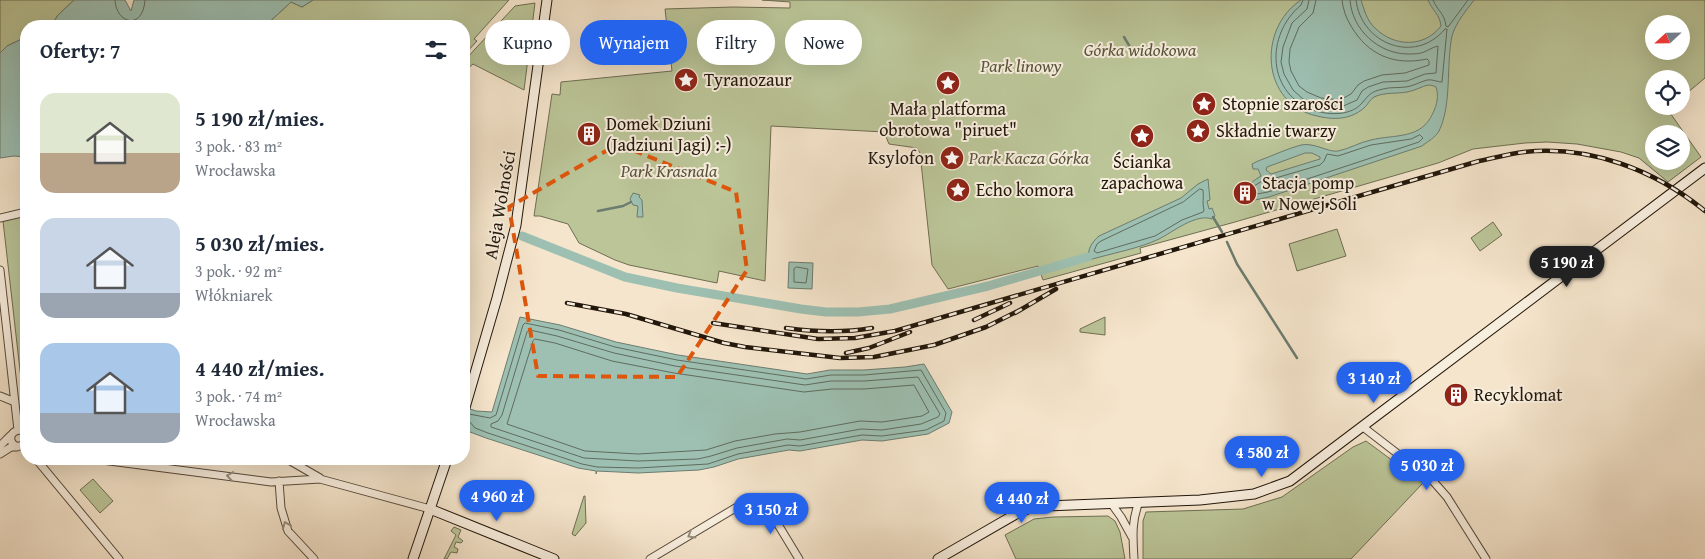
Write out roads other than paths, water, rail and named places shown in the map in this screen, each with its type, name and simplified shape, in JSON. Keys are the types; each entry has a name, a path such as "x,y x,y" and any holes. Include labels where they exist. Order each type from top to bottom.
{"street":[{"name":"Aleja Wolności","path":"470,389 516,225 547,0"},
{"path":"938,559 1016,514 1030,508 1200,500 1254,494 1290,481 1705,168"},
{"path":"0,218 20,213"},
{"path":"0,270 18,430 13,432 0,446"},
{"path":"0,396 15,402"},
{"path":"1363,427 1433,482 1447,497 1486,559"},
{"path":"10,436 12,444 20,445"},
{"path":"0,454 11,447 20,446"},
{"path":"41,465 119,559"},
{"path":"140,465 271,482 320,479"},
{"path":"297,465 320,479 430,509 537,555 554,559"},
{"path":"413,558 445,465"},
{"path":"279,481 281,508 288,531 314,559"},
{"path":"650,559 754,499 765,503 799,559"},
{"path":"1134,559 1132,538 1134,515 1139,502"},
{"path":"1111,504 1121,516 1132,538"}],"water":[{"path":"74,0 125,0 131,11 134,0 313,0 302,7 291,2 272,20 55,20"},
{"path":"1301,0 1361,0 1368,18 1375,28 1391,39 1409,42 1426,38 1441,26 1428,0 1474,0 1459,21 1452,36 1446,109 1438,133 1422,146 1255,200 1248,189 1251,183 1261,176 1258,169 1253,169 1252,164 1306,144 1338,151 1367,141 1414,132 1428,122 1437,100 1436,87 1429,85 1407,92 1378,95 1372,98 1359,112 1347,117 1329,118 1298,109 1285,97 1276,82 1272,64 1272,46 1277,29 1287,13","holes":["1305,153 1312,153 1320,157 1320,159 1271,174 1266,170 1267,167"]},
{"path":"20,40 20,156 0,158 0,53 7,46"},
{"path":"1208,179 1210,200 1207,201 1209,209 1212,208 1215,216 1212,219 1206,218 1192,221 1152,242 1089,260 1090,247 1099,236 1181,198 1198,184"},
{"path":"633,193 640,195 643,217 637,217 638,206 633,205 630,199"},
{"path":"789,262 813,263 812,289 788,288"},
{"path":"520,317 560,325 616,342 678,355 807,374 830,370 864,370 924,364 952,412 949,423 928,434 882,441 862,440 800,451 789,450 738,459 699,470 638,473 597,471 596,474 596,471 578,468 470,432 470,409 492,412"}],"waterway":[{"path":"1124,37 1130,47 1138,53"},
{"path":"598,211 623,206 631,202"},
{"path":"1213,217 1222,232"},
{"path":"522,236 625,277 677,288 826,312 890,309 988,286 1088,257"},
{"path":"1227,242 1237,264 1297,358"}],"railway":[{"path":"713,323 818,339 855,338 895,331 1479,161 1524,152 1573,152 1620,164 1643,172 1665,184 1686,196 1705,211"},
{"path":"1015,313 1056,289"},
{"path":"567,303 626,314 724,343 840,358 874,357 934,345 986,327 1020,310"},
{"path":"974,320 1010,303"},
{"path":"786,328 829,331 872,328"},
{"path":"846,353 869,348 910,332"}],"place":[{"name":"Tyranozaur","path":"686,80"},
{"name":"Mała platforma obrotowa \"piruet\"","path":"948,83"},
{"name":"Stopnie szarości","path":"1204,104"},
{"name":"Składnie twarzy","path":"1198,131"},
{"name":"Domek Dziuni (Jadziuni Jagi) :-)","path":"589,134"},
{"name":"Ścianka zapachowa","path":"1142,136"},
{"name":"Ksylofon","path":"952,158"},
{"name":"Echo komora","path":"958,190"},
{"name":"Stacja pomp w Nowej Soli","path":"1245,193"},
{"name":"Recyklomat","path":"1456,395"}],"park label":[{"name":"Górka widokowa","path":"1140,50"},
{"name":"Park linowy","path":"1021,66"},
{"name":"Park Kacza Górka","path":"1029,158"},
{"name":"Park Krasnala","path":"669,171"}]}
